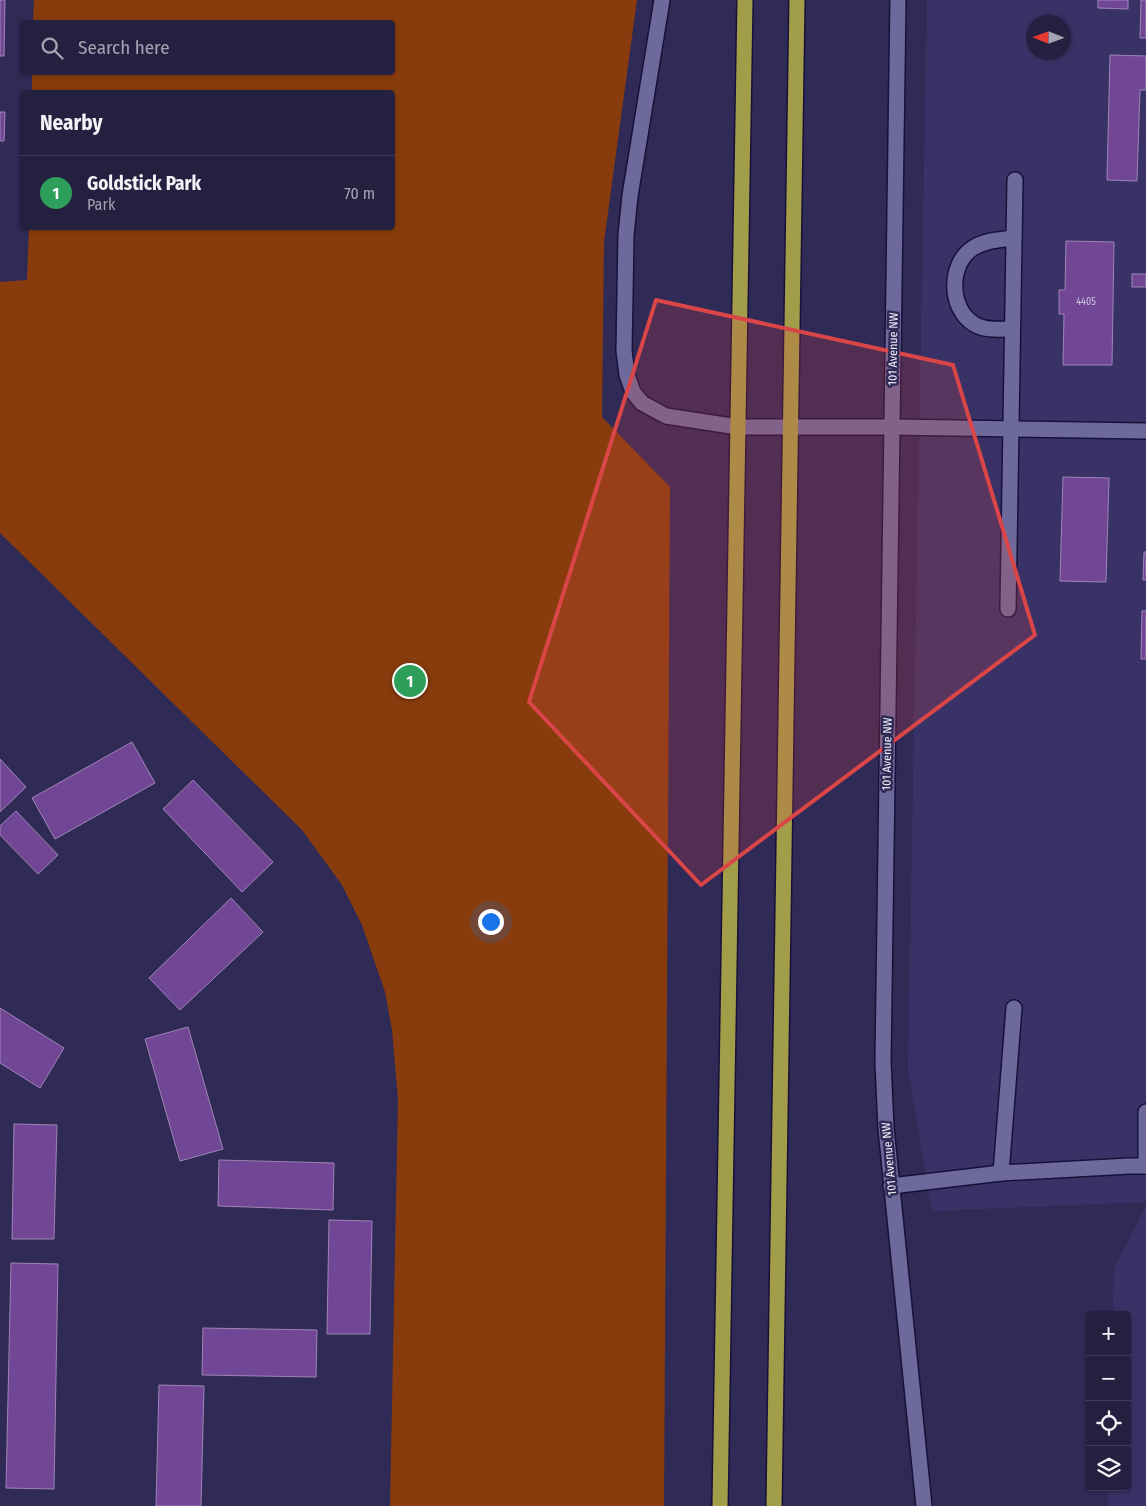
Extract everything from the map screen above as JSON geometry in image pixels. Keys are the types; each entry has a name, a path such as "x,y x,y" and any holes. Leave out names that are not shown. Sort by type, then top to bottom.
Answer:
{"main road":[{"path":"720,1506 744,0"},
{"path":"774,1506 797,0"}],"street":[{"path":"662,0 630,196 626,235 624,351 627,375 632,392 642,404 666,416 738,427 1011,428 1146,431"},
{"name":"101 Avenue NW","path":"898,0 883,1062 891,1186 924,1506"},
{"path":"1008,609 1015,180"},
{"path":"1012,329 988,329 975,325 964,316 956,301 955,290 958,269 963,258 971,249 983,243 1014,238"},
{"path":"1001,1173 1014,1008"},
{"path":"891,1186 1001,1173 1146,1166 1146,1112"}],"highlighted area":[{"path":"656,300 953,365 1035,635 701,885 529,702"}],"shaded area":[{"path":"34,0 637,0 604,242 602,417 670,487 664,1506 390,1506 398,1099 392,1030 385,992 362,925 342,885 302,830 0,533 0,282 27,280 29,230 395,230 395,90 32,90 32,75 395,75 395,20 33,20"},
{"path":"927,0 1146,0 1146,1202 932,1211 908,1068"},
{"path":"1146,1206 1146,1506 1108,1506 1109,1491 1131,1491 1131,1311 1113,1311 1114,1268"}],"building":[{"path":"0,0 5,0 4,56 0,56"},
{"path":"1098,0 1128,0 1128,9 1098,8"},
{"path":"1141,0 1146,0 1146,38 1140,38"},
{"path":"1110,55 1146,56 1146,90 1140,90 1137,181 1107,180"},
{"path":"0,112 5,112 4,141 0,141"},
{"path":"1066,241 1114,242 1112,365 1063,365 1064,314 1059,314 1059,290 1065,290"},
{"path":"1132,274 1146,274 1146,287 1132,287"},
{"path":"1063,477 1109,478 1106,582 1060,581"},
{"path":"1144,552 1146,552 1146,580 1143,580"},
{"path":"1142,611 1146,611 1146,659 1141,659"},
{"path":"132,742 155,783 55,839 32,798"},
{"path":"0,759 26,787 0,812"},
{"path":"193,780 273,862 242,892 163,809"},
{"path":"16,811 58,855 38,874 0,835 0,826"},
{"path":"231,898 263,932 180,1010 149,978"},
{"path":"0,1008 64,1048 40,1088 0,1063"},
{"path":"188,1027 223,1149 180,1161 145,1039"},
{"path":"14,1124 57,1125 54,1239 12,1239"},
{"path":"219,1160 334,1163 333,1210 218,1206"},
{"path":"329,1220 372,1221 370,1334 327,1334"},
{"path":"11,1263 58,1264 54,1489 6,1488"},
{"path":"203,1328 317,1330 316,1377 202,1375"},
{"path":"159,1385 204,1386 201,1506 156,1506"}],"place":[{"name":"Goldstick Park","path":"410,681"}]}
